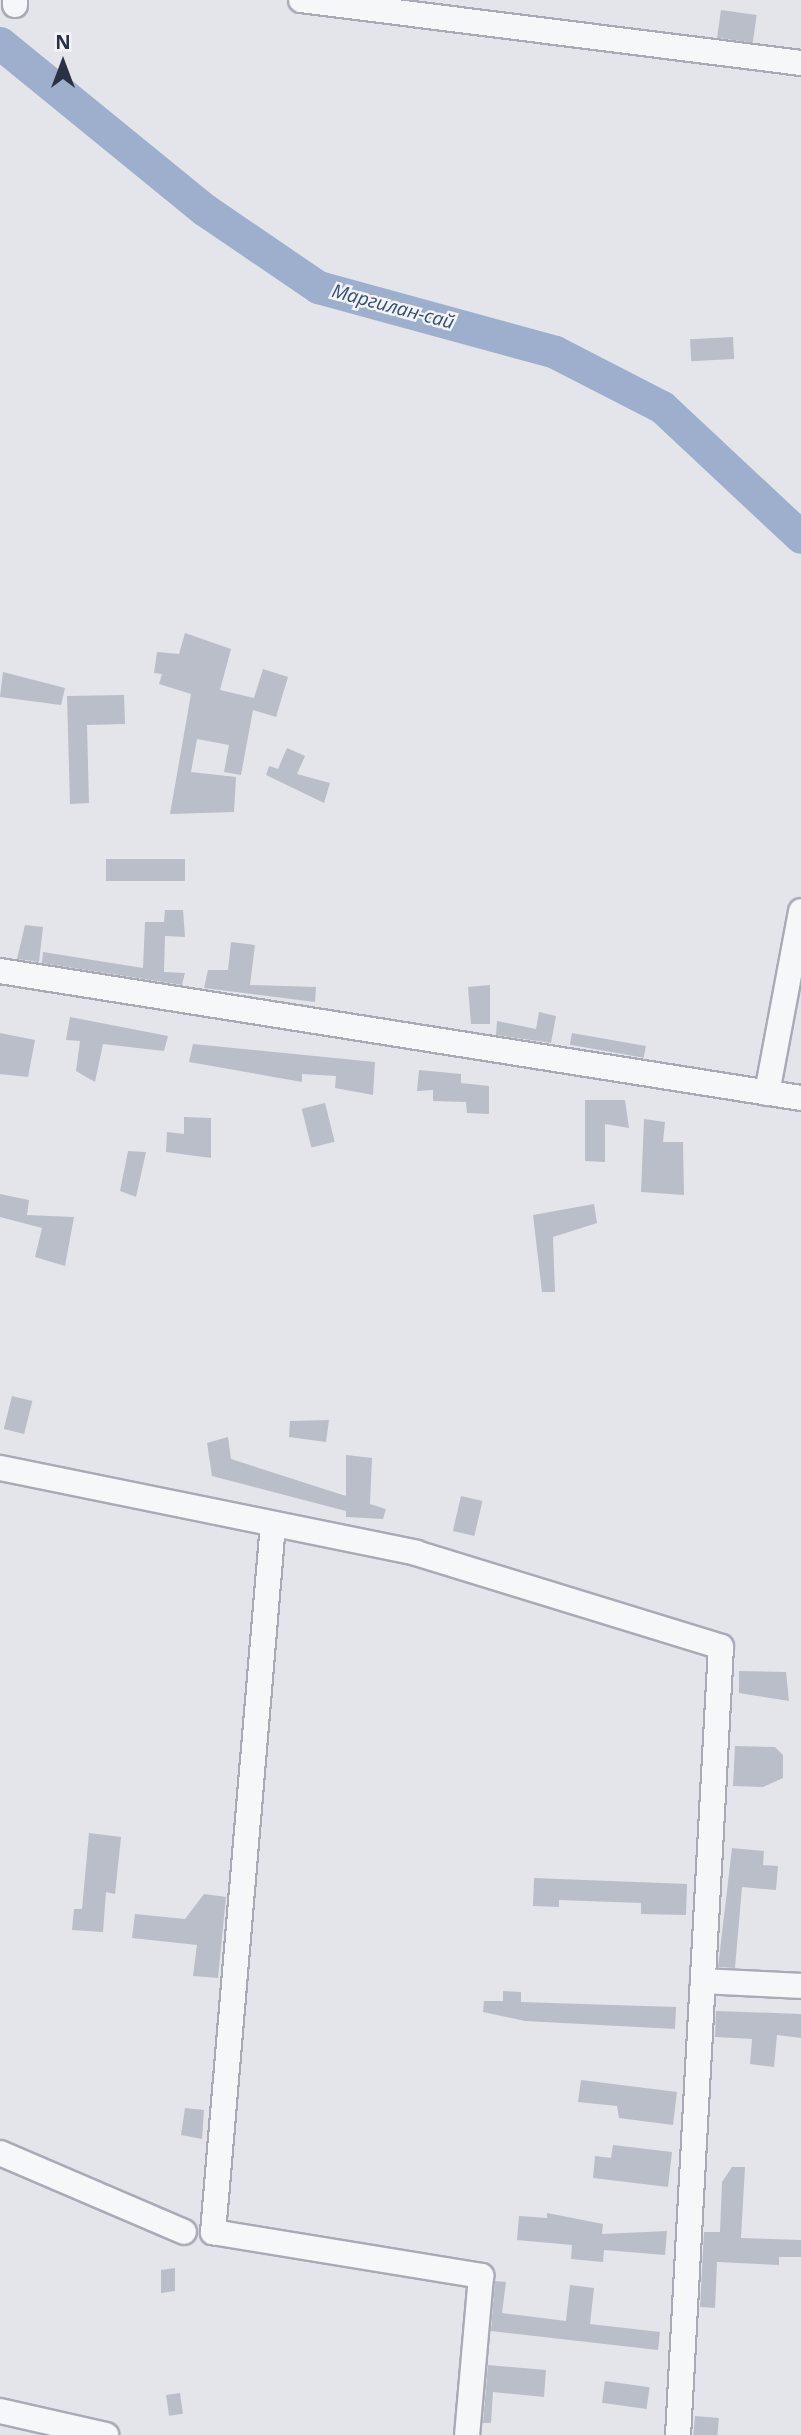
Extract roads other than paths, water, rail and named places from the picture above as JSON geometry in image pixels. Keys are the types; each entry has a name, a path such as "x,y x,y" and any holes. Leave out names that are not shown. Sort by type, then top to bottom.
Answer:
{"street":[{"path":"301,0 801,63"},
{"path":"766,1093 801,911"},
{"path":"0,971 801,1098"},
{"path":"0,1468 416,1553 721,1647 678,2435"},
{"path":"273,1524 213,2232 481,2276 467,2435"},
{"path":"703,1982 801,1986"},
{"path":"0,2153 184,2232"},
{"path":"0,2411 106,2435"}],"waterway":[{"name":"Маргилан-сай","path":"0,43 205,210 318,287 555,352 662,407 801,537"}]}
